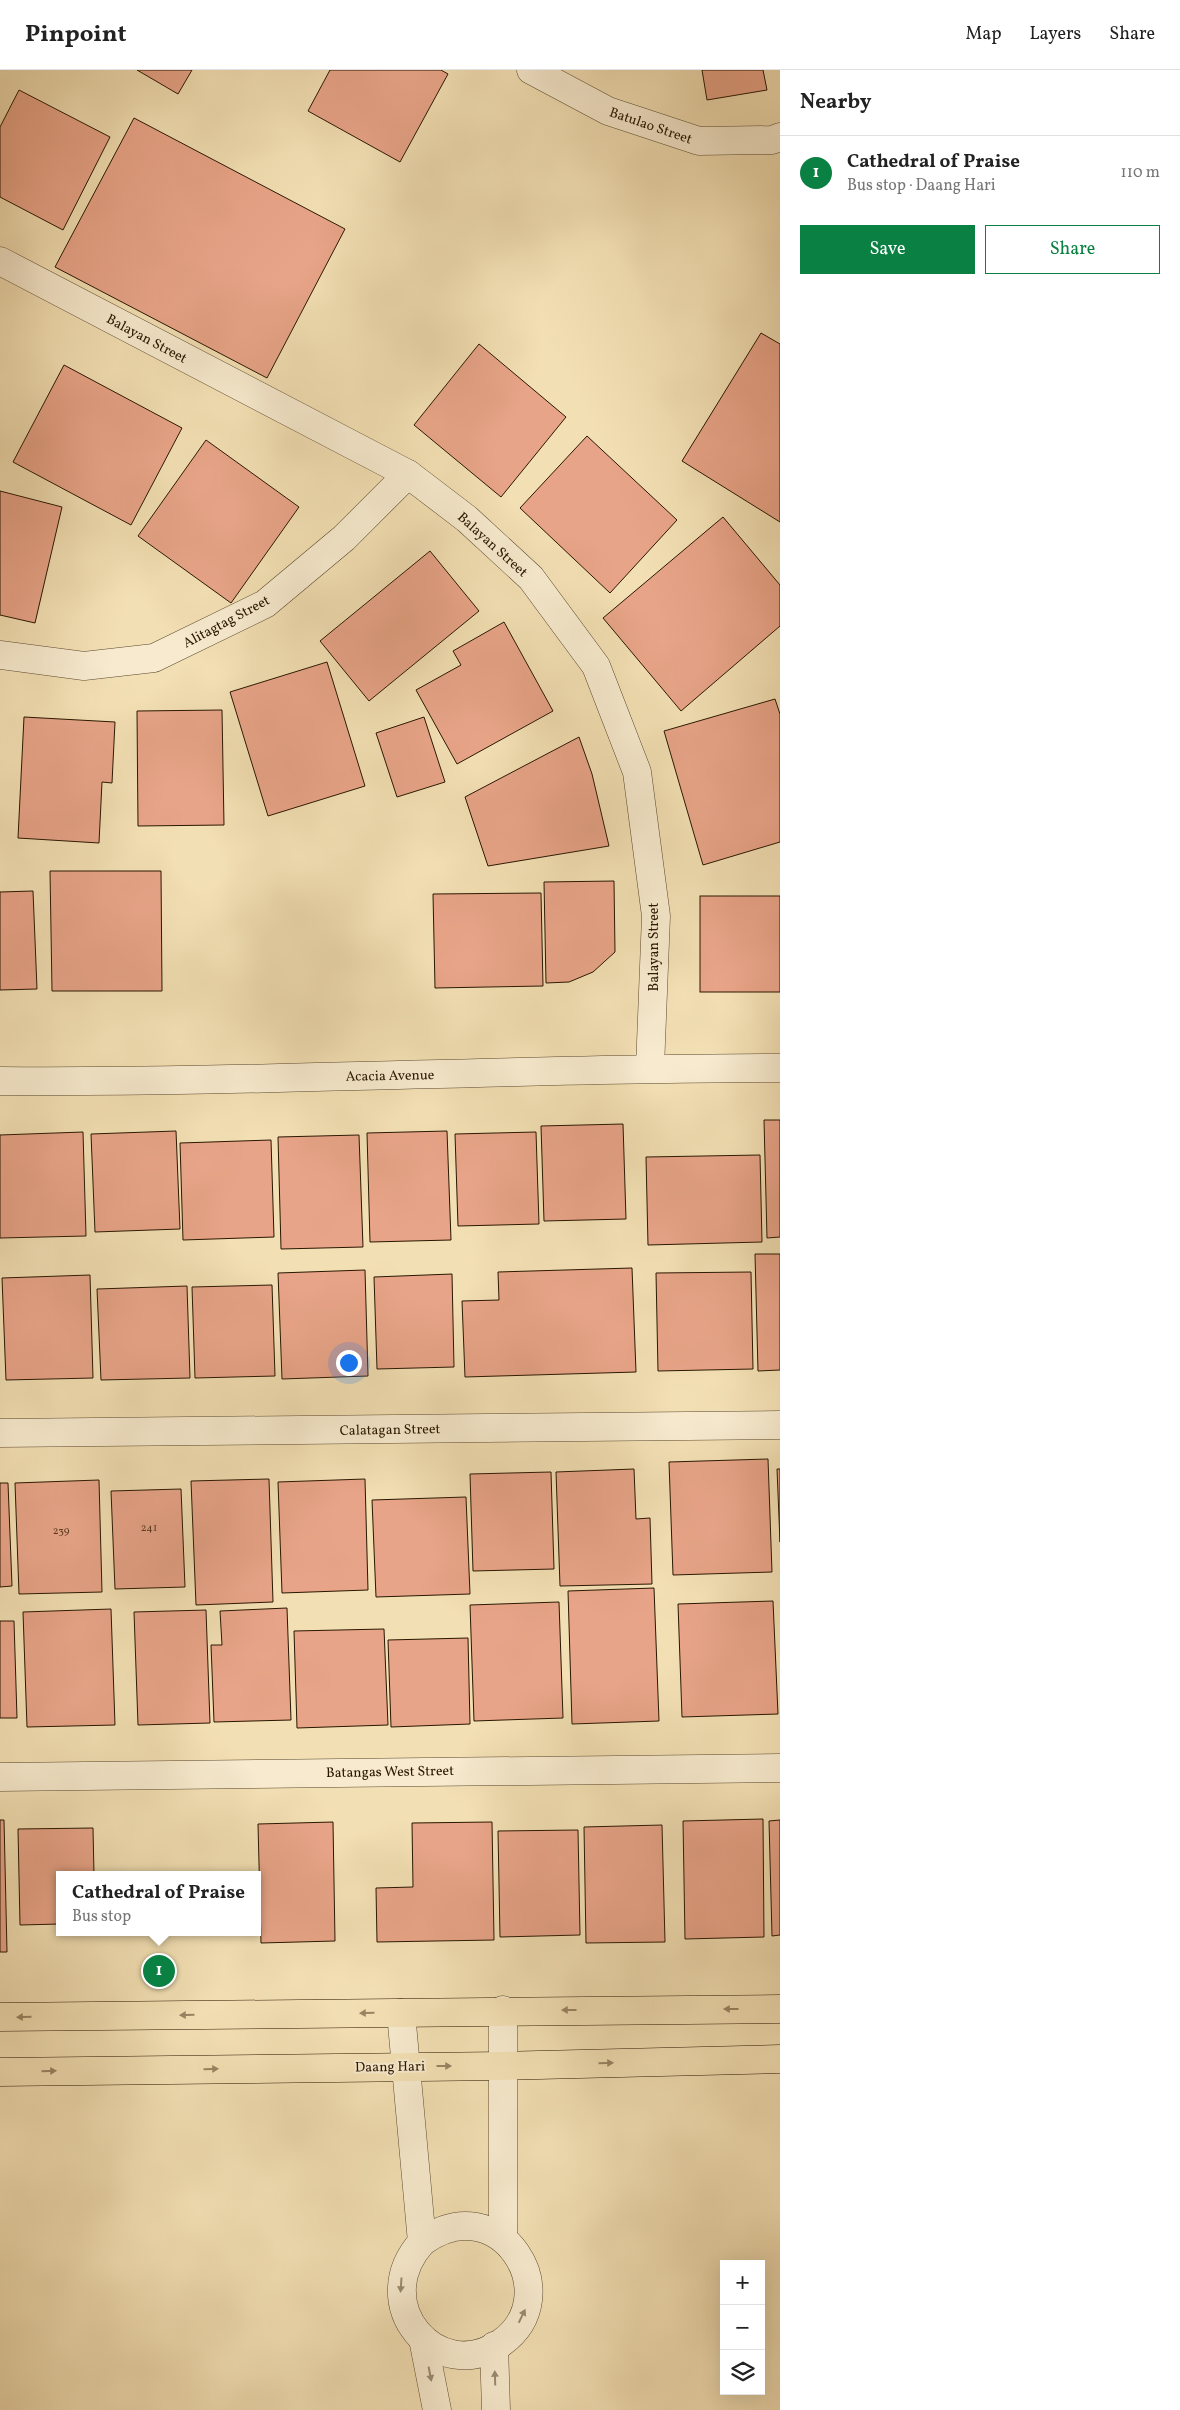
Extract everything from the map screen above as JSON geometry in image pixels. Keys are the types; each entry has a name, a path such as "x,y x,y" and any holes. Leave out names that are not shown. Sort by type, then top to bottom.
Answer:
{"main road":[{"path":"0,2017 780,2008"},
{"name":"Daang Hari","path":"0,2072 502,2066 780,2059"}],"street":[{"name":"Batulao Street","path":"532,70 608,111 699,141 772,140 780,137"},
{"name":"Balayan Street","path":"0,261 408,474 468,519 531,578 596,666 637,772 656,916 650,1068"},
{"name":"Alitagtag Street","path":"0,655 84,666 154,658 265,604 344,538 408,474"},
{"name":"Acacia Avenue","path":"0,1081 106,1082 650,1068 780,1068"},
{"name":"Calatagan Street","path":"0,1433 780,1425"},
{"name":"Batangas West Street","path":"0,1777 780,1768"},
{"path":"503,2010 503,2238"},
{"path":"401,2013 422,2242"},
{"path":"468,2226 486,2229 503,2238 517,2253 526,2271 529,2291 526,2311 516,2328 502,2343 484,2352 468,2354 452,2353 436,2348 423,2339 412,2328 405,2314 401,2299 400,2283 411,2254 434,2233 450,2227 468,2226"},
{"path":"423,2339 437,2410"},
{"path":"494,2346 496,2410"}],"building":[{"path":"137,70 192,70 178,94"},
{"path":"330,70 441,70 448,74 400,162 308,111"},
{"path":"702,70 763,70 767,90 707,100"},
{"path":"19,90 110,137 63,230 0,197 0,127"},
{"path":"134,118 345,229 267,378 55,267"},
{"path":"761,333 780,344 780,522 682,461"},
{"path":"479,344 566,417 501,497 414,425"},
{"path":"64,365 182,428 131,525 13,462"},
{"path":"587,436 677,520 610,593 520,508"},
{"path":"206,440 299,507 231,603 138,536"},
{"path":"0,491 62,507 35,623 0,615"},
{"path":"723,517 780,585 780,626 681,711 603,618"},
{"path":"430,551 479,611 369,701 320,641"},
{"path":"504,622 553,711 457,764 416,690 461,665 453,651"},
{"path":"327,662 365,786 268,816 230,692"},
{"path":"775,699 780,714 780,842 703,865 664,731"},
{"path":"222,710 224,825 138,826 137,711"},
{"path":"24,717 115,722 112,783 102,782 99,843 18,838"},
{"path":"424,717 445,782 397,797 376,733"},
{"path":"579,737 592,774 609,846 488,866 465,797"},
{"path":"50,871 161,871 162,991 52,991"},
{"path":"614,881 615,952 593,972 569,982 546,983 544,882"},
{"path":"33,891 37,989 0,990 0,892"},
{"path":"541,893 543,986 435,988 433,894"},
{"path":"700,896 780,896 780,992 700,992"},
{"path":"764,1120 780,1120 780,1237 767,1238"},
{"path":"623,1124 626,1219 544,1221 541,1126"},
{"path":"176,1131 180,1229 95,1232 91,1134"},
{"path":"447,1131 451,1240 370,1242 367,1133"},
{"path":"83,1132 86,1236 0,1238 0,1135"},
{"path":"536,1132 539,1224 458,1226 455,1134"},
{"path":"359,1135 363,1247 281,1249 278,1137"},
{"path":"271,1140 274,1237 183,1240 180,1143"},
{"path":"760,1155 762,1242 648,1245 646,1157"},
{"path":"755,1254 780,1254 780,1370 758,1371"},
{"path":"632,1268 636,1372 465,1377 462,1301 499,1300 498,1272"},
{"path":"365,1270 368,1376 282,1379 278,1273"},
{"path":"751,1272 753,1369 658,1371 656,1273"},
{"path":"452,1274 454,1367 377,1369 374,1277"},
{"path":"90,1275 93,1378 6,1380 2,1278"},
{"path":"272,1285 275,1376 195,1378 192,1287"},
{"path":"187,1286 190,1378 101,1380 97,1289"},
{"path":"768,1459 772,1572 673,1575 669,1462"},
{"path":"634,1469 636,1519 650,1518 652,1584 560,1586 556,1472"},
{"path":"777,1469 780,1469 780,1542"},
{"path":"551,1472 554,1569 473,1571 470,1474"},
{"path":"269,1479 273,1602 196,1605 191,1481"},
{"path":"365,1479 368,1590 282,1593 278,1482"},
{"path":"99,1480 102,1592 19,1594 15,1483"},
{"path":"0,1483 8,1483 12,1586 0,1587"},
{"path":"181,1489 185,1587 115,1589 111,1491"},
{"path":"466,1497 470,1594 376,1597 372,1500"},
{"path":"654,1588 659,1721 572,1724 568,1591"},
{"path":"773,1601 778,1714 682,1717 678,1604"},
{"path":"559,1602 563,1718 474,1721 470,1605"},
{"path":"287,1608 291,1720 214,1722 211,1645 222,1645 220,1611"},
{"path":"111,1609 115,1725 27,1727 23,1612"},
{"path":"206,1610 210,1723 138,1725 134,1612"},
{"path":"0,1621 14,1621 17,1718 0,1718"},
{"path":"384,1629 388,1725 297,1728 294,1631"},
{"path":"468,1638 470,1724 391,1727 388,1640"},
{"path":"763,1819 764,1937 685,1939 683,1821"},
{"path":"0,1820 4,1820 7,1952 0,1952"},
{"path":"780,1820 780,1935 772,1936 769,1821"},
{"path":"333,1822 335,1941 261,1943 261,1871 259,1871 258,1824"},
{"path":"492,1822 494,1940 377,1942 376,1888 413,1887 412,1823"},
{"path":"662,1825 665,1942 586,1943 584,1827"},
{"path":"93,1828 94,1871 56,1871 56,1924 20,1925 18,1829"},
{"path":"578,1830 580,1935 500,1937 498,1831"}],"place":[{"name":"Cathedral of Praise","path":"159,1971"}]}
